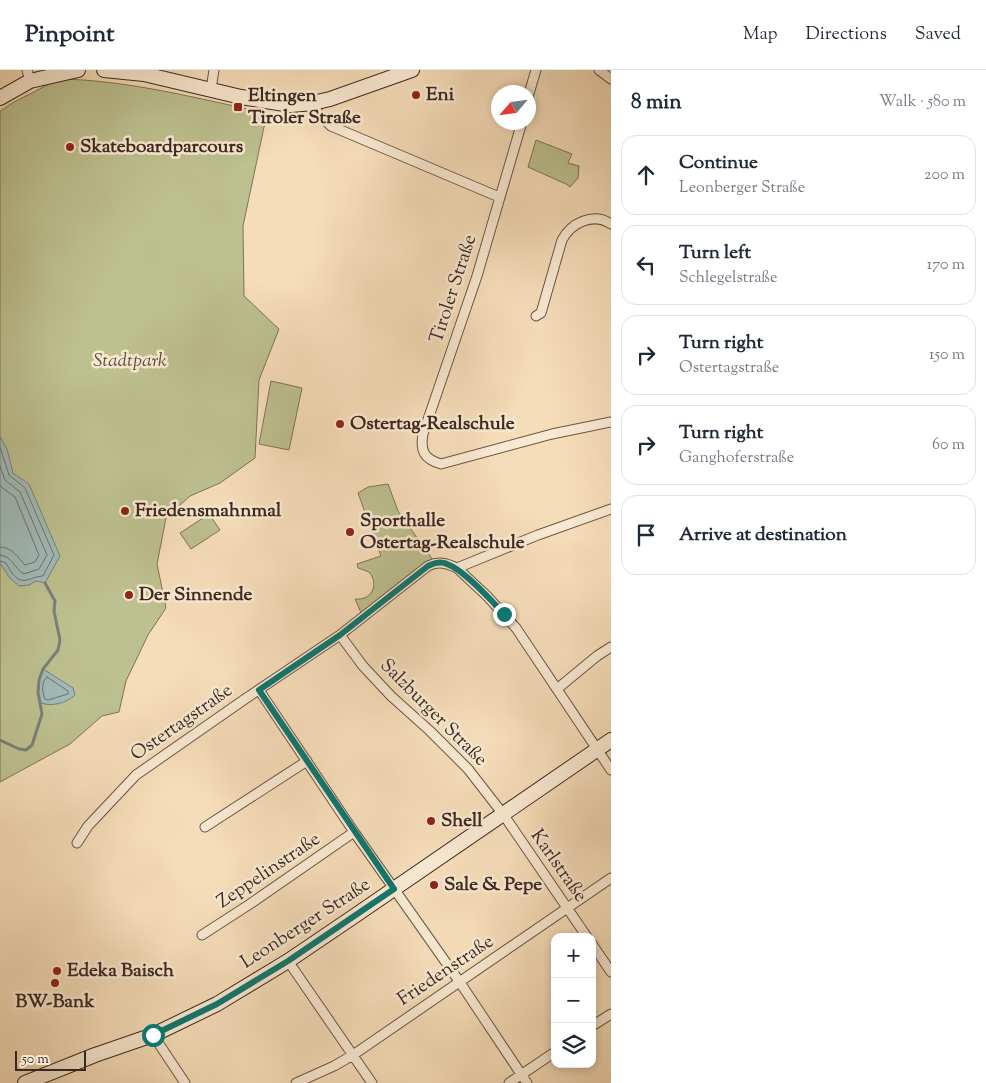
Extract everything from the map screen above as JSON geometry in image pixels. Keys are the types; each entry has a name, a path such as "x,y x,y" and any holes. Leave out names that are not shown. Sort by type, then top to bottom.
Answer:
{"street":[{"path":"0,98 17,87 29,75 78,70"},
{"path":"104,70 144,72 264,102 291,105 313,103 412,70"},
{"path":"211,89 214,70"},
{"path":"532,85 536,70"},
{"path":"598,70 611,79"},
{"path":"313,103 318,114 331,126 499,197"},
{"name":"Tiroler Straße","path":"520,130 477,276 423,434 422,446 424,454 432,462 441,464 552,434 611,422"},
{"path":"536,316 541,313 562,240 567,232 584,220 598,219 611,224"},
{"path":"611,509 538,535 457,568 487,596 516,628 611,770"},
{"name":"Ostertagstraße","path":"77,843 88,826 136,775 340,635 428,566 435,563 446,563 457,568"},
{"name":"Salzburger Straße","path":"340,635 391,696 468,769 503,814"},
{"path":"557,690 596,656 611,647"},
{"path":"259,690 354,832 459,981 527,1083"},
{"name":"Leonberger Straße","path":"25,1083 95,1055 153,1035 217,1004 288,961 611,740"},
{"path":"204,826 307,761"},
{"name":"Karlstraße","path":"503,814 584,933"},
{"name":"Zeppelinstraße","path":"202,935 354,832"},
{"name":"Friedenstraße","path":"296,1083 353,1055 611,878"},
{"path":"596,950 611,972"},
{"path":"288,961 372,1083"},
{"path":"596,1023 611,1014"},
{"path":"153,1035 184,1083"},
{"path":"510,1083 551,1055"}],"green space":[{"name":"Stadtpark","path":"59,79 85,80 138,87 267,113 243,226 244,296 279,329 259,380 255,458 220,483 190,496 166,518 157,564 166,608 148,635 126,681 119,712 102,716 70,744 0,782 0,111"},
{"path":"536,140 572,154 568,163 579,166 578,178 570,187 528,167"},
{"path":"271,381 302,388 289,450 259,444"},
{"path":"388,484 398,511 435,563 363,617 355,599 361,599 369,595 374,587 374,582 369,572 358,568 357,564 381,556 358,493 368,487"},
{"path":"209,514 220,530 191,549 180,533"}],"water":[{"path":"0,437 7,449 13,473 29,484 60,556 45,583 36,581 29,585 19,586 9,577 0,563"},
{"path":"43,669 73,688 75,695 59,704 49,705 41,703 39,686"}],"waterway":[{"path":"0,740 19,749 26,750 32,745 42,714 38,693 39,680 43,669 58,650 60,640 54,611 55,601 45,583"}],"place":[{"name":"Eni","path":"416,95"},
{"name":"Eltingen Tiroler Straße","path":"238,107"},
{"name":"Skateboardparcours","path":"70,147"},
{"name":"Ostertag-Realschule","path":"340,424"},
{"name":"Friedensmahnmal","path":"125,511"},
{"name":"Sporthalle Ostertag-Realschule","path":"350,532"},
{"name":"Der Sinnende","path":"129,595"},
{"name":"Shell","path":"431,821"},
{"name":"Sale & Pepe","path":"434,885"},
{"name":"Edeka Baisch","path":"57,971"},
{"name":"BW-Bank","path":"55,983"}],"route":[{"path":"153,1035 217,1004 288,961 394,889 259,690 340,635 428,566 435,563 446,563 457,568 504,614"}]}
